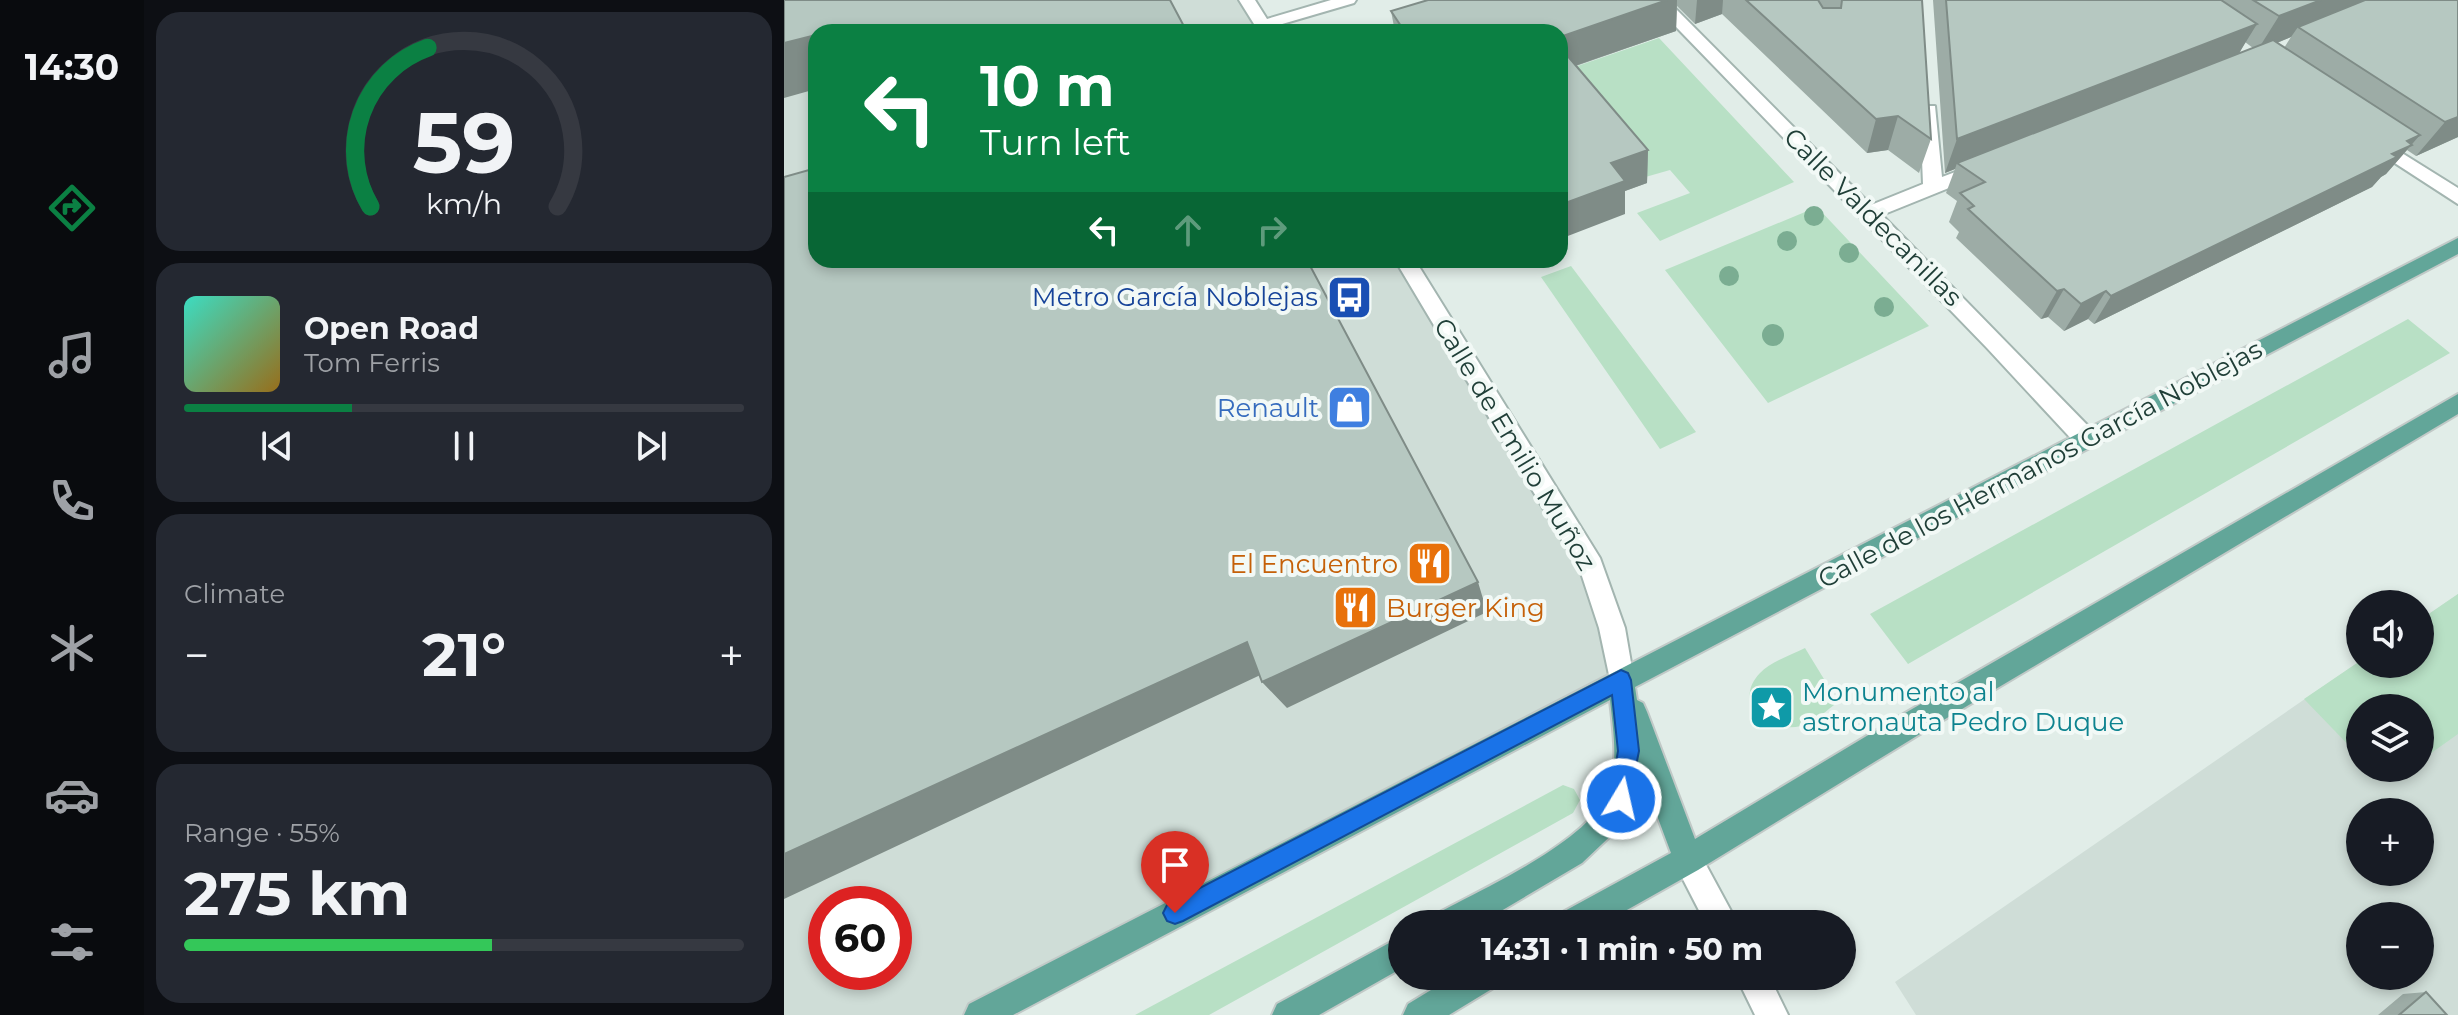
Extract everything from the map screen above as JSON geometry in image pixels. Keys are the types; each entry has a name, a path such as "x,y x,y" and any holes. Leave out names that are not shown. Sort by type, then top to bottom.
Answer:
{"main road":[{"name":"Calle de los Hermanos García Noblejas","path":"980,1015 2458,245"},
{"path":"1597,910 1688,860 1910,725 2458,403"},
{"path":"1621,680 1688,860"},
{"path":"1473,910 1580,848 1605,823 1621,799 1628,751 1621,680"},
{"path":"1288,1015 1388,959"},
{"path":"1419,1015 1461,990"}],"street":[{"path":"1247,0 1262,24"},
{"path":"1277,24 1348,0"},
{"name":"Calle Valdecanillas","path":"1658,0 2085,438"},
{"path":"1928,94 1933,187"},
{"path":"2355,129 2458,197"},
{"path":"1869,213 1992,164"},
{"name":"Calle de Emilio Muñoz","path":"1410,268 1591,566 1612,628 1621,680"},
{"path":"1688,860 1715,910"},
{"path":"1759,990 1772,1015"}],"shaded area":[{"path":"784,0 1247,0 1262,24 808,24 808,268 1410,268 1591,566 1621,680 980,1015 784,1015"},
{"path":"2458,594 2458,1015 1916,1015 1895,982 2346,671 2346,678 2434,678 2434,610"}],"green space":[{"path":"1659,38 1794,182 1660,241 1637,213 1690,193 1670,170 1642,178 1568,82 1568,69"},
{"path":"1817,207 1929,326 1768,403 1665,270"},
{"path":"1571,266 1696,432 1660,449 1541,277"},
{"path":"2408,319 2450,353 1908,664 1870,614"},
{"path":"2458,594 2458,734 2434,751 2434,694 2346,694 2346,742 2304,699 2346,670 2346,678 2434,678 2434,610"},
{"path":"1805,648 1838,702 1801,726 1789,727 1766,721 1752,705 1752,684 1769,665"},
{"path":"1563,785 1574,789 1580,800 1573,813 1398,910 1388,910 1388,916 1209,1015 1135,1015"}],"building":[{"path":"784,0 1170,0 1183,24 808,24 808,37 784,43"},
{"path":"1428,0 1667,0 1568,34 1568,24 1400,24 1391,11"},
{"path":"1746,0 1818,0 1823,8 1841,8 1842,0 1922,0 1931,139 1898,116 1876,119"},
{"path":"1946,0 2221,0 2257,24 1957,139"},
{"path":"2253,0 2321,0 2279,16"},
{"path":"2365,0 2458,0 2458,117 2445,122 2298,27"},
{"path":"2273,40 2420,135 2407,141 2412,145 2392,154 2397,157 2111,296 2106,291 2081,304 2064,289 2057,291 1968,209 1974,206 1960,193 1985,182 1957,163"},
{"path":"1568,56 1648,150 1611,163 1625,181 1568,202"},
{"path":"808,170 808,268 1311,268 1478,582 1262,682 1247,642 784,854 784,177"},
{"path":"2426,992 2447,1015 2399,1015"}],"place":[{"name":"Metro García Noblejas","path":"1349,297"},
{"name":"Renault","path":"1350,408"},
{"name":"El Encuentro","path":"1429,564"},
{"name":"Burger King","path":"1355,608"},
{"name":"Monumento al astronauta Pedro Duque","path":"1771,707"}],"route":[{"path":"1175,913 1621,680 1628,751 1621,799"}]}
